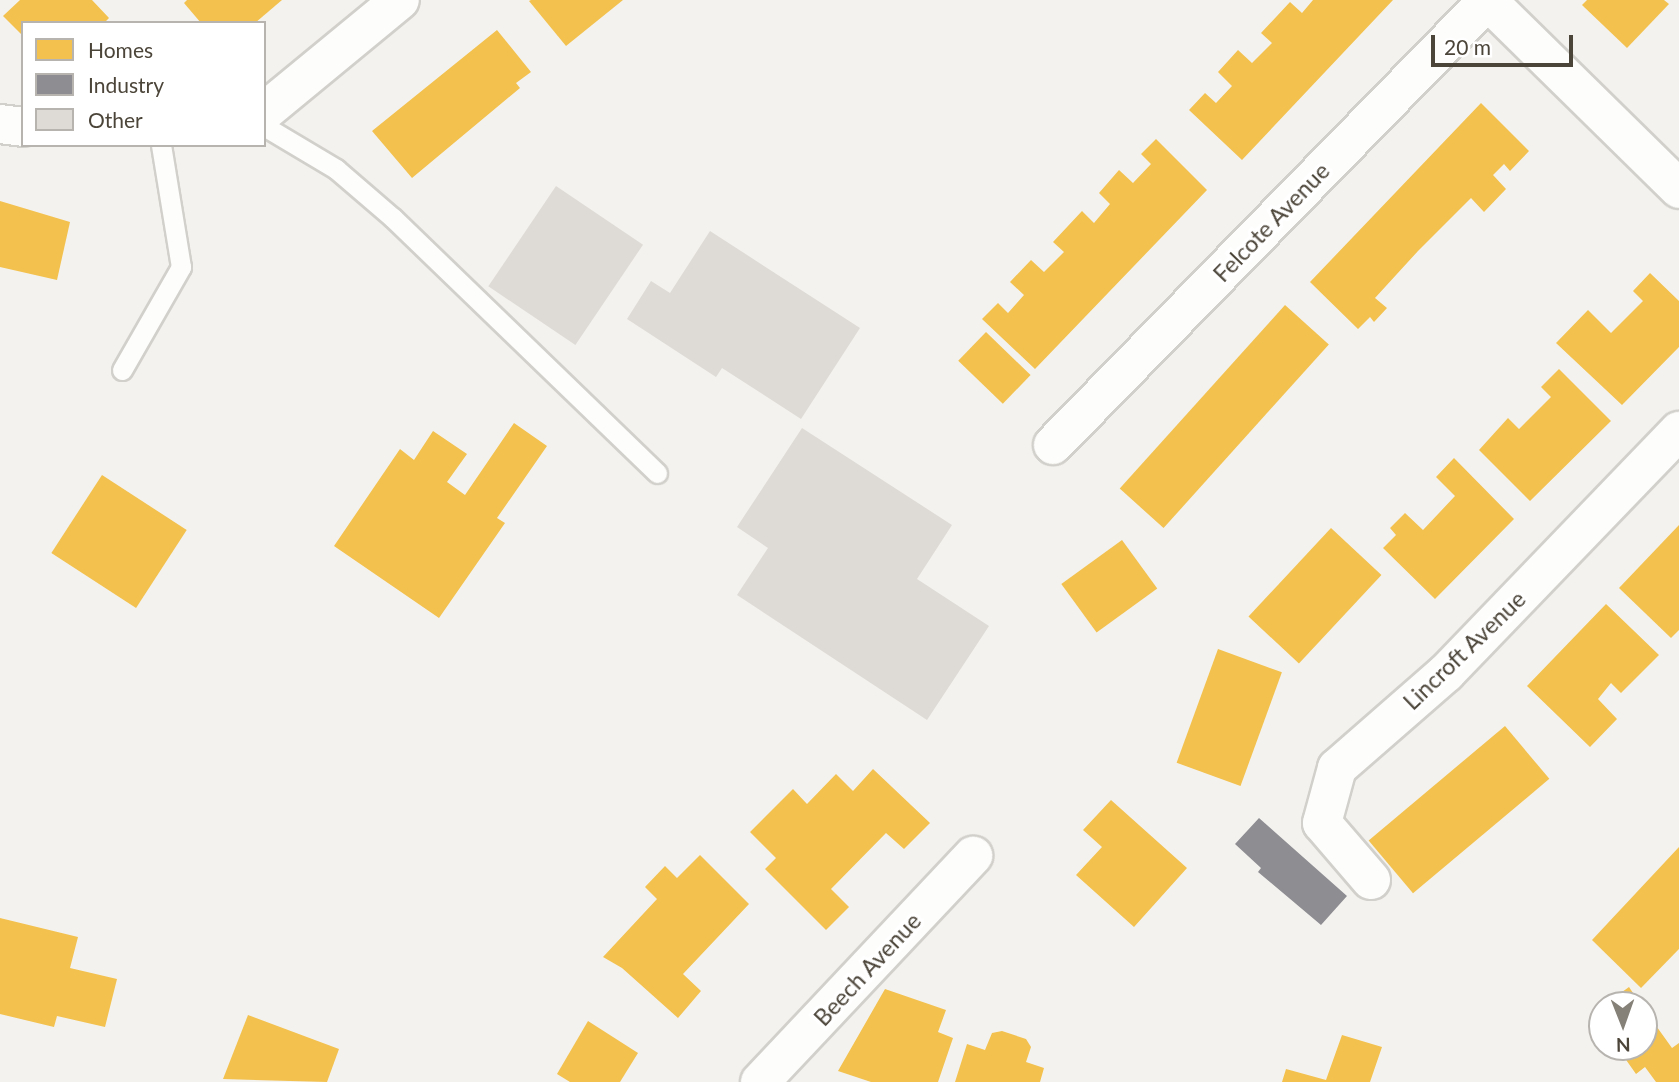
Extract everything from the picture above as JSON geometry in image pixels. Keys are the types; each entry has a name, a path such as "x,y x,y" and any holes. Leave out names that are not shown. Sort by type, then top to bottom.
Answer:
{"street":[{"path":"266,110 400,0"},
{"path":"1488,0 1679,189"},
{"name":"Felcote Avenue","path":"1053,444 1488,0"},
{"path":"0,124 21,127"},
{"name":"Lincroft Avenue","path":"1371,880 1322,823 1337,768 1446,673 1679,431"},
{"name":"Beech Avenue","path":"760,1082 973,856"}],"lane":[{"path":"266,127 336,169 393,218 657,473"},
{"path":"121,370 181,267 160,147"}],"building: Homes":[{"path":"20,0 92,0 109,18 106,21 21,21 21,34 3,16"},
{"path":"187,0 282,0 257,21 199,21 184,3"},
{"path":"531,0 623,0 566,46 529,1"},
{"path":"1313,0 1393,0 1242,160 1189,110 1205,93 1216,103 1232,86 1218,72 1238,50 1252,63 1272,43 1261,33 1290,2 1302,13"},
{"path":"1587,0 1664,0 1669,4 1627,48 1582,5"},
{"path":"497,30 531,72 516,83 520,88 412,178 372,131"},
{"path":"1481,103 1529,151 1510,171 1504,164 1493,175 1506,189 1484,212 1471,198 1418,251 1375,298 1387,308 1374,322 1370,317 1358,329 1310,282"},
{"path":"1156,139 1207,190 1035,369 982,319 998,303 1008,313 1024,295 1010,282 1031,260 1044,272 1064,252 1053,242 1082,211 1094,223 1110,204 1099,193 1119,170 1133,183 1151,164 1141,154"},
{"path":"0,201 70,222 57,280 0,267"},
{"path":"1650,273 1679,301 1679,347 1622,405 1556,343 1588,310 1611,333 1643,301 1633,291"},
{"path":"1285,305 1329,344 1164,528 1120,489"},
{"path":"986,332 1031,375 1003,404 958,361"},
{"path":"1559,369 1611,421 1530,501 1479,450 1508,418 1519,429 1551,397 1541,387"},
{"path":"514,423 547,446 497,518 505,523 439,618 334,546 400,449 414,460 433,431 467,454 447,482 465,495"},
{"path":"1454,458 1514,519 1435,599 1383,548 1396,535 1390,528 1405,513 1423,530 1455,496 1436,477"},
{"path":"102,475 187,530 136,608 51,553"},
{"path":"1679,525 1679,630 1671,638 1619,588"},
{"path":"1331,528 1381,575 1299,664 1248,616"},
{"path":"1122,540 1157,589 1097,633 1061,584"},
{"path":"1606,604 1659,655 1621,693 1611,683 1598,699 1617,719 1590,747 1527,686"},
{"path":"1218,649 1282,672 1241,786 1177,763"},
{"path":"1505,726 1549,779 1413,893 1369,840"},
{"path":"873,769 930,823 904,849 886,833 831,889 849,907 826,930 765,869 776,858 750,832 793,789 807,804 836,774 853,791"},
{"path":"1111,800 1187,868 1134,927 1076,875 1102,847 1083,830"},
{"path":"1679,847 1679,949 1641,988 1592,940"},
{"path":"700,855 749,904 683,974 701,991 678,1018 622,968 603,957 657,899 645,887 665,866 677,878"},
{"path":"0,918 78,937 70,968 117,979 105,1027 57,1016 54,1027 0,1014"},
{"path":"885,989 946,1010 938,1032 953,1038 938,1082 871,1082 838,1071"},
{"path":"248,1015 339,1049 327,1082 223,1079"},
{"path":"588,1021 638,1053 620,1082 570,1082 557,1074"},
{"path":"1658,1028 1672,1048 1679,1043 1679,1082 1656,1082 1645,1067 1636,1074 1627,1061 1658,1061"},
{"path":"1002,1031 1026,1039 1031,1047 1026,1062 1044,1068 1040,1082 955,1082 967,1044 985,1050 992,1033"},
{"path":"1342,1035 1382,1047 1370,1082 1282,1082 1286,1069 1326,1080"}],"building: Industry":[{"path":"1259,818 1347,896 1321,925 1258,872 1261,868 1235,844"}],"building: Other":[{"path":"556,186 643,245 575,345 488,286"},
{"path":"710,231 860,328 801,419 722,368 716,377 627,319 651,281 670,293"},
{"path":"802,428 952,525 917,579 989,626 927,720 737,595 768,548 737,527"}]}
